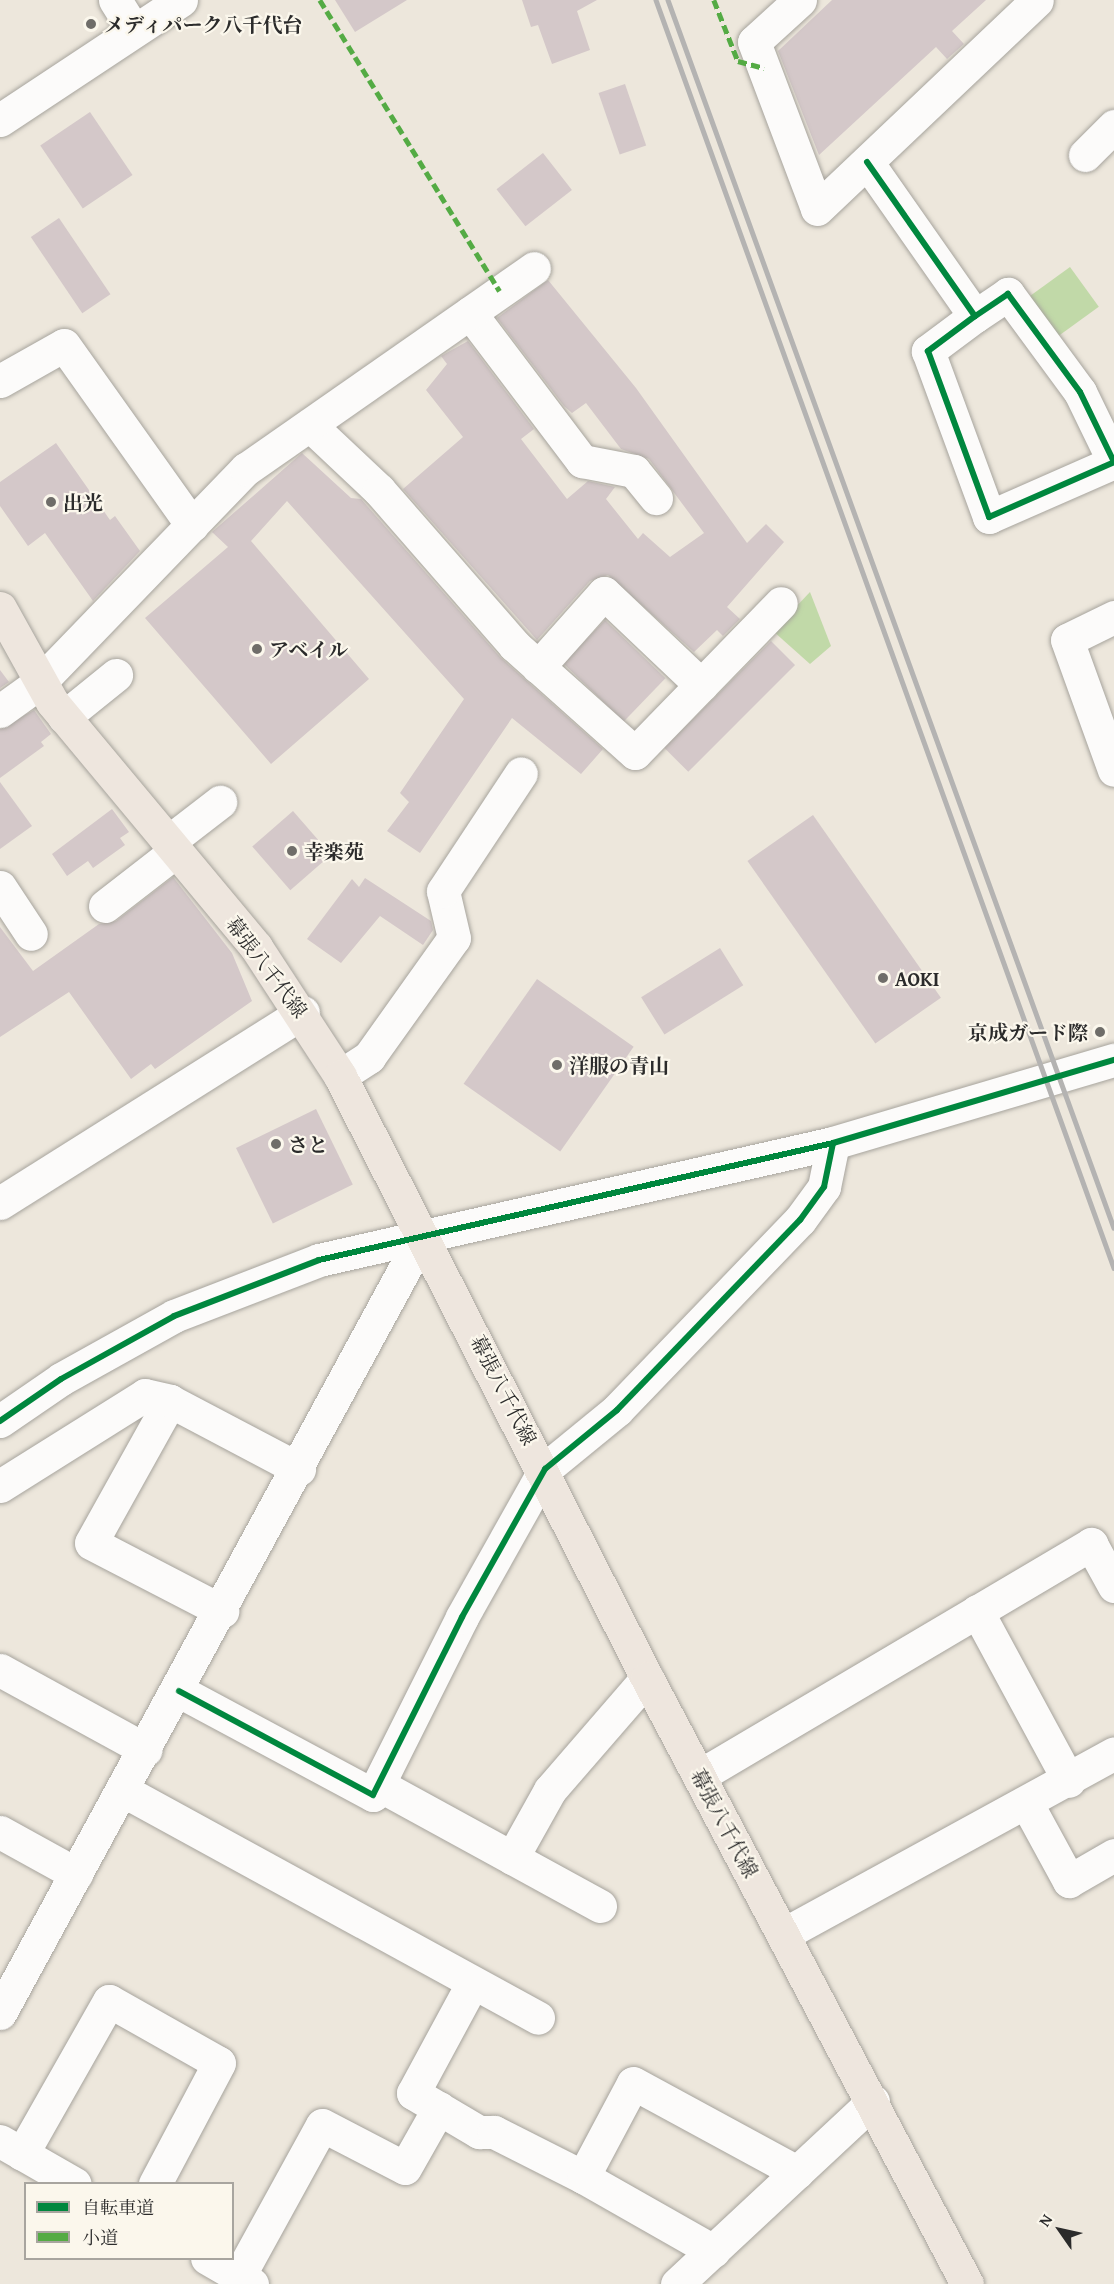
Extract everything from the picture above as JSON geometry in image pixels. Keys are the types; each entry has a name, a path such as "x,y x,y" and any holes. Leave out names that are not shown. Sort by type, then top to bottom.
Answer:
{"main road":[{"name":"幕張八千代線","path":"0,608 39,683 303,1012 340,1076 545,1469 647,1678 873,2101 967,2284"}],"street":[{"path":"115,0 134,30"},
{"path":"0,120 182,0"},
{"path":"800,0 754,42 817,209 1037,0"},
{"path":"1084,155 1114,126"},
{"path":"867,162 975,316"},
{"path":"0,711 39,683 246,469 534,268"},
{"path":"1008,294 1080,392 1114,462 989,517 928,351 975,316 1008,294"},
{"path":"470,313 582,461 634,471 656,498"},
{"path":"0,381 64,345 192,525"},
{"path":"310,425 379,490 538,667 635,753 781,603"},
{"path":"538,667 604,593 701,685"},
{"path":"1114,616 1067,640 1114,770"},
{"path":"64,717 116,675"},
{"path":"340,1076 369,1057 454,938 443,891 520,773"},
{"path":"105,906 220,802"},
{"path":"0,887 31,934"},
{"path":"4,1193 303,1012"},
{"path":"0,1421 61,1379 174,1316 319,1260 833,1143 1114,1060"},
{"path":"179,1691 373,1796 462,1617 545,1469 617,1410 800,1220 824,1187 833,1143"},
{"path":"3,1999 124,1791 179,1691 423,1235"},
{"path":"0,1486 145,1395 170,1401 299,1468"},
{"path":"170,1401 91,1543 222,1611"},
{"path":"699,1776 1091,1544 1114,1586"},
{"path":"977,1611 1070,1781"},
{"path":"0,1670 146,1750"},
{"path":"512,1858 550,1790 647,1678"},
{"path":"784,1934 1070,1781 1114,1753"},
{"path":"379,1785 600,1906"},
{"path":"124,1791 472,1984 538,2018"},
{"path":"1027,1804 1069,1881 1114,1855"},
{"path":"0,1832 76,1874"},
{"path":"472,1984 413,2093 479,2132 494,2132 584,2177 713,2251"},
{"path":"71,2182 11,2148 109,2001 219,2063 156,2182"},
{"path":"584,2177 633,2083 797,2172"},
{"path":"677,2284 873,2101"},
{"path":"209,2260 245,2280 322,2125 405,2168 439,2108"}],"green space":[{"path":"1070,267 1099,307 1057,337 1028,298"},
{"path":"810,592 831,646 810,664 773,631"}],"building":[{"path":"335,0 407,0 355,32"},
{"path":"522,0 597,0 577,11 590,50 552,64 538,25 531,27"},
{"path":"832,0 986,0 952,31 964,44 947,59 936,47 819,155 778,51"},
{"path":"625,84 646,145 620,155 599,93"},
{"path":"90,112 132,175 83,209 40,146"},
{"path":"543,153 572,190 525,226 497,189"},
{"path":"59,218 110,294 82,313 31,237"},
{"path":"548,280 636,388 747,543 766,524 784,542 727,607 740,619 723,636 717,630 694,652 608,575 590,581 537,640 403,489 463,437 426,390 447,364 441,356 468,341 534,429 521,439 567,499 588,481 615,487 606,499 638,539 643,533 670,557 704,533 649,459 621,449 586,403 572,413 564,406 497,318"},
{"path":"56,443 110,520 115,516 140,551 93,601 45,533 28,546 0,506 0,482"},
{"path":"302,453 351,498 361,499 500,657 603,749 581,774 512,718 420,853 387,831 409,802 400,793 464,699 287,501 251,541 369,679 271,764 145,618 228,547 212,532"},
{"path":"605,620 665,678 624,722 563,663"},
{"path":"771,641 795,665 688,772 664,748"},
{"path":"0,670 9,682 0,688"},
{"path":"34,710 51,734 41,742 44,746 0,778 0,729"},
{"path":"0,782 32,826 0,849"},
{"path":"112,809 129,832 120,838 125,845 93,868 88,861 67,876 52,854"},
{"name":"幸楽苑","path":"293,811 331,855 290,890 252,846"},
{"path":"813,815 941,998 875,1044 747,861"},
{"path":"173,877 232,953 252,1001 155,1069 151,1064 131,1079 69,992 0,1037 0,927 33,971 99,924 116,921"},
{"path":"365,878 431,921 433,930 423,945 380,916 341,963 307,939 352,879 359,887"},
{"path":"720,948 743,985 664,1035 641,997"},
{"path":"537,979 634,1047 560,1152 464,1084"},
{"path":"316,1109 353,1184 273,1224 236,1148"}],"railway":[{"path":"656,0 1114,1268"},
{"path":"668,0 1114,1228"}],"marked path":[{"path":"320,0 500,291"},
{"path":"714,0 738,61 764,68"}],"cycle path":[{"path":"867,162 975,316 928,351 989,517 1114,462 1080,392 1008,294 975,316"},
{"path":"0,1421 61,1379 174,1316 319,1260 833,1143 1114,1060"},
{"path":"179,1691 373,1795 462,1617 545,1469 617,1410 800,1220 824,1187 833,1143"}],"place":[{"name":"メディパーク八千代台","path":"91,24"},
{"name":"出光","path":"51,502"},
{"name":"アベイル","path":"257,649"},
{"name":"幸楽苑","path":"292,851"},
{"name":"AOKI","path":"883,978"},
{"name":"京成ガード際","path":"1100,1032"},
{"name":"洋服の青山","path":"557,1065"},
{"name":"さと","path":"276,1144"}]}
